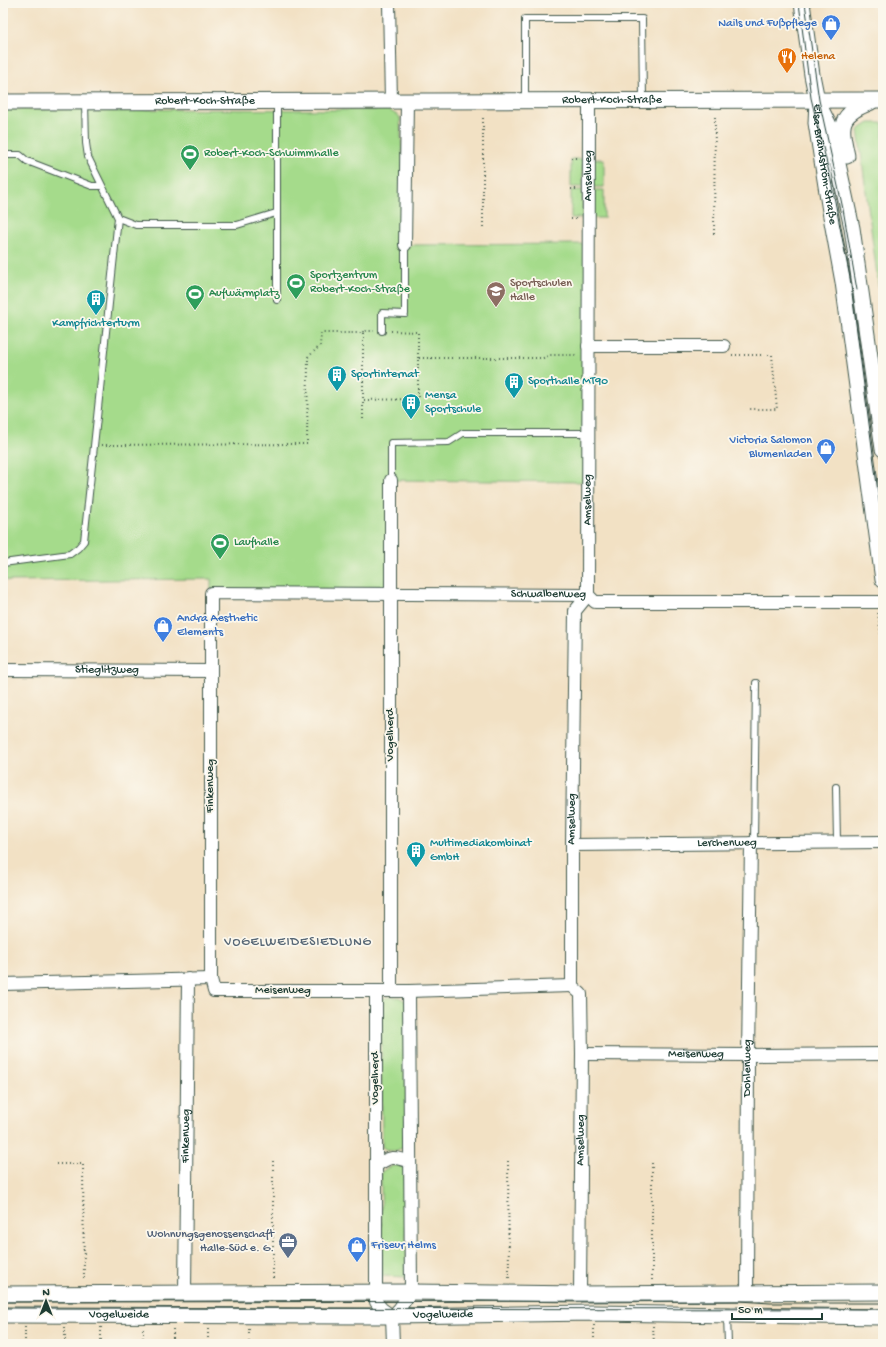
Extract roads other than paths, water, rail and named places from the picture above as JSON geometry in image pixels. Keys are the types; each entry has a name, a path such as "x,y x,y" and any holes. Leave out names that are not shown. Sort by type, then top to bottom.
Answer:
{"street":[{"path":"390,3 390,101"},
{"path":"802,3 817,100"},
{"name":"Elsa-Brändström-Straße","path":"817,100 830,127 851,222 883,449"},
{"name":"Elsa-Brändström-Straße","path":"817,100 816,123 843,282 883,580"},
{"path":"851,222 855,197 843,140 842,128 845,119 857,108 880,100"},
{"name":"Robert-Koch-Straße","path":"3,102 880,100"},
{"path":"405,245 407,101"},
{"name":"Amselweg","path":"580,1294 581,994 572,986 572,845 575,611 588,595 589,101"},
{"path":"588,350 724,346"},
{"name":"Vogelherd","path":"391,480 391,991"},
{"name":"Schwalbenweg","path":"212,593 588,595 595,602 883,602"},
{"name":"Finkenweg","path":"211,979 212,593"},
{"name":"Stieglitzweg","path":"3,670 211,671"},
{"name":"Lerchenweg","path":"572,845 883,842"},
{"name":"Dohlenweg","path":"747,1292 748,1055 753,843"},
{"name":"Finkenweg","path":"185,1293 188,979"},
{"path":"3,984 211,979"},
{"name":"Meisenweg","path":"211,979 214,991 409,991 572,986"},
{"name":"Vogelherd","path":"376,991 376,1302 382,1309 392,1316"},
{"path":"393,1344 392,1316 411,1292 409,991"},
{"name":"Meisenweg","path":"582,1054 883,1054"},
{"path":"376,1166 385,1159 390,1158 403,1159 410,1162"},
{"name":"Vogelweide","path":"3,1294 377,1292 580,1294 883,1292"},
{"name":"Vogelweide","path":"3,1315 392,1316 594,1313 883,1317"}],"lane":[{"path":"525,100 525,19 642,19 643,100"},
{"path":"277,101 277,300"},
{"path":"3,563 70,554 84,541 118,218 88,157 86,143 85,102"},
{"path":"3,155 20,155 27,161 92,186 102,186"},
{"path":"118,218 136,225 237,225 276,213"},
{"path":"382,331 382,313 405,314 405,245"},
{"path":"391,480 391,443 449,442 463,433 588,433"},
{"path":"753,843 756,683"},
{"path":"836,787 837,842"},
{"path":"727,1314 728,1344"}],"tram line":[{"path":"799,3 811,98 830,176 850,278 883,531"},
{"path":"805,3 819,100 843,209 857,290"},
{"path":"3,1302 740,1301 770,1303 883,1303"},
{"path":"3,1308 883,1309"}],"place":[{"name":"Nails und Fußpflege","path":"831,41"},
{"name":"Helena","path":"787,74"},
{"name":"Robert-Koch-Schwimmhalle","path":"190,171"},
{"name":"Sportzentrum Robert-Koch-Straße","path":"296,300"},
{"name":"Sportschulen Halle","path":"496,308"},
{"name":"Aufwärmplatz","path":"195,311"},
{"name":"Kampfrichterturm","path":"96,316"},
{"name":"Sportinternat","path":"337,392"},
{"name":"Sporthalle MT90","path":"514,399"},
{"name":"Mensa Sportschule","path":"411,420"},
{"name":"Victoria Salomon Blumenladen","path":"826,465"},
{"name":"Laufhalle","path":"220,560"},
{"name":"Andra Aesthetic Elements","path":"163,643"},
{"name":"Multimediakombinat GmbH","path":"416,868"},
{"name":"Wohnungsgenossenschaft Halle-Süd e. G.","path":"288,1259"},
{"name":"Friseur Helms","path":"357,1263"}],"district":[{"name":"VOGELWEIDESIEDLUNG","path":"298,942"}]}
